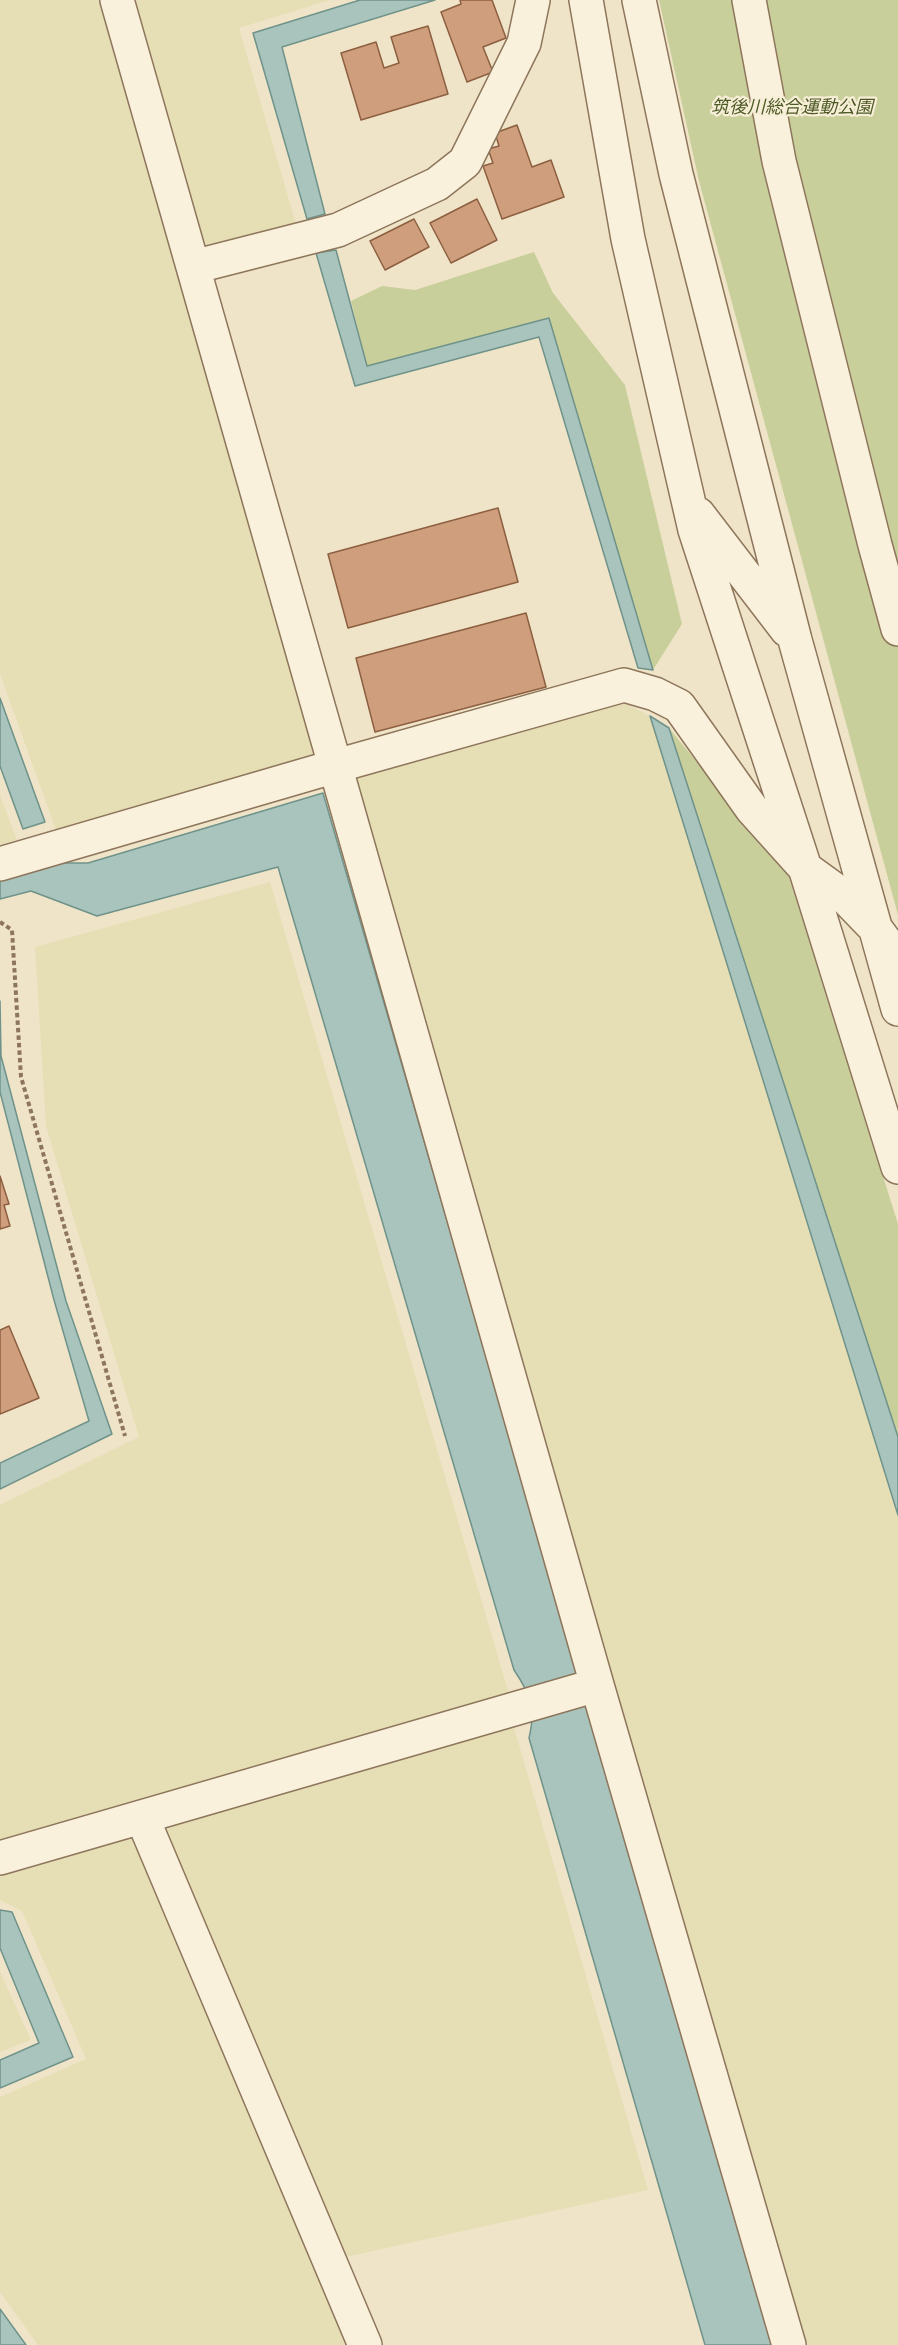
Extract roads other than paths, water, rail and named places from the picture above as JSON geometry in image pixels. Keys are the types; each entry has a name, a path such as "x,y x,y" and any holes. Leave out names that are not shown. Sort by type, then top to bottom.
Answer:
{"street":[{"path":"117,0 597,1684 789,2345"},
{"path":"193,267 338,230 437,184 465,162 524,43 533,0"},
{"path":"586,0 628,239 698,541 805,868 898,1167"},
{"path":"639,0 676,174 795,640 898,1009"},
{"path":"749,0 779,161 898,629"},
{"path":"690,503 795,640"},
{"path":"0,864 624,685 655,694 679,706 752,810 805,868 845,897 876,929 898,959"},
{"path":"0,1858 597,1684"},
{"path":"142,1817 365,2345"}],"water":[{"path":"360,0 435,0 282,47 325,214 307,219 253,33"},
{"path":"336,250 367,366 549,318 653,670 638,668 539,337 355,386 316,253"},
{"path":"0,698 45,822 23,829 0,766"},
{"path":"650,716 669,728 898,1437 898,1515"},
{"path":"323,793 774,2345 705,2345 529,1738 532,1710 528,1695 514,1670 278,867 97,916 31,891 0,899 0,878 47,863 88,863"},
{"path":"0,1001 1,1056 66,1301 112,1434 0,1489 0,1463 89,1421 54,1300 0,1092"},
{"path":"0,1910 12,1912 73,2057 0,2088 0,2060 39,2043 0,1948"},
{"path":"0,2309 26,2345 0,2345"}],"park label":[{"name":"筑後川総合運動公園","path":"792,108"}]}
